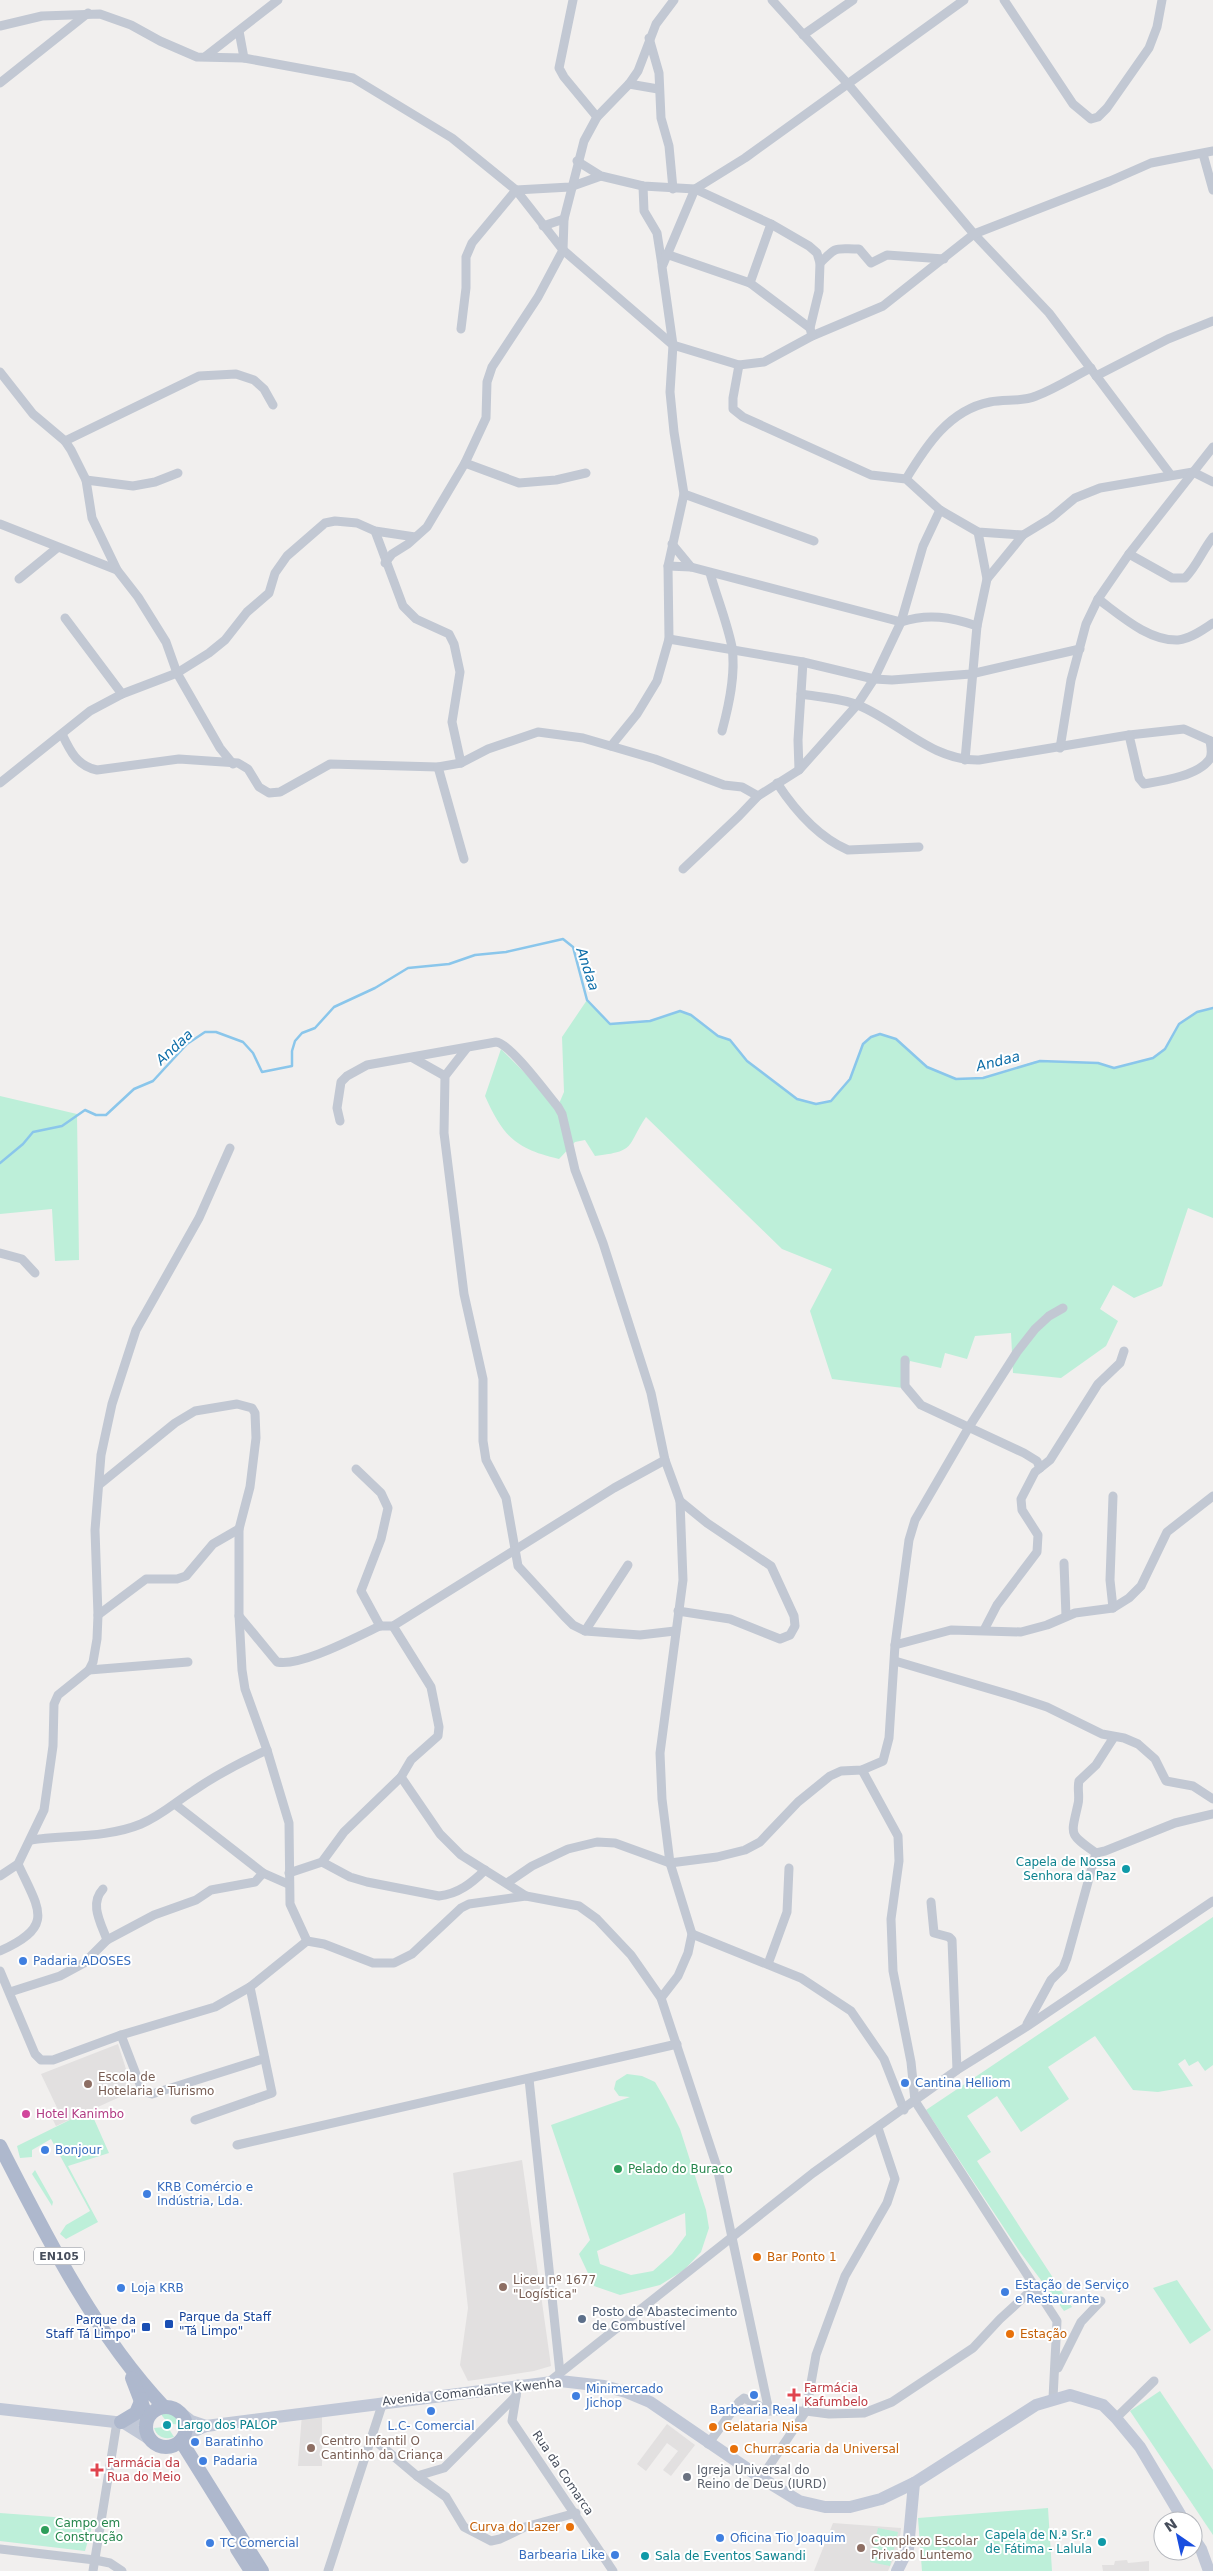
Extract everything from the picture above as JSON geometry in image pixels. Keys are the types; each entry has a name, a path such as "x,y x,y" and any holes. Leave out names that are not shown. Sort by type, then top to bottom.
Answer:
{"main road":[{"name":"EN105","path":"0,2146 56,2250 124,2362 142,2400 147,2417 145,2428 151,2440"},
{"name":"EN105","path":"124,2362 164,2407 171,2407 182,2414"},
{"name":"Avenida Comandante Kwenha","path":"180,2441 206,2426 384,2402 517,2390 555,2377 626,2392 650,2402 708,2444 760,2478 799,2500 825,2507 850,2507 881,2499 914,2484 1036,2405 1053,2398 1070,2395 1103,2405 1116,2418 1140,2447 1178,2511"},
{"path":"121,2422 136,2413 142,2400"},
{"path":"0,2408 121,2422 147,2417 157,2408 164,2407"},
{"path":"182,2414 192,2421 206,2426"},
{"path":"180,2441 186,2427 182,2414"},
{"path":"121,2422 160,2447 180,2441"},
{"path":"180,2441 251,2571"},
{"path":"180,2441 262,2571"},
{"path":"897,2571 908,2549 914,2484"},
{"path":"1203,2558 1209,2571"}],"street":[{"path":"206,56 278,0"},
{"path":"573,0 559,68 564,77 597,117"},
{"path":"386,562 427,527 465,464 486,418 487,382 492,366 538,297 563,250 564,219 570,187 584,141 597,117 629,84 638,70 656,24 674,0"},
{"path":"772,0 847,83 974,234 1049,313 1170,474"},
{"path":"803,35 853,0"},
{"path":"662,267 695,189 745,158 964,0"},
{"path":"1004,0 1073,104 1091,119 1098,118 1107,108 1150,48 1157,27 1162,0"},
{"path":"0,83 88,13"},
{"path":"0,26 42,16 100,14 132,25 160,41 198,57 244,58 353,78 452,138 516,190 563,250 673,345 739,365 764,362 811,332 883,306 974,234 1110,181 1138,167 1203,154 1213,150"},
{"path":"239,31 244,58"},
{"path":"649,38 659,73 658,89 662,118 669,146 672,189"},
{"path":"629,84 658,89"},
{"path":"1203,154 1213,190"},
{"path":"577,161 601,176 643,186 695,189 771,224 810,246 818,253 820,263 819,291 811,332"},
{"path":"461,329 466,288 466,257 472,242 516,190 570,187 601,176"},
{"path":"611,746 637,714 657,681 669,639 668,566 684,494 670,392 673,345 657,233 644,211 643,186"},
{"path":"543,226 564,219"},
{"path":"750,283 771,224"},
{"path":"820,263 840,247 859,249 871,263 887,255 944,259"},
{"path":"666,254 750,283 811,332"},
{"path":"906,479 925,448 948,422 970,408 991,402 1035,397 1213,321"},
{"path":"739,365 733,408 743,417 871,475 906,479 940,510 978,532 1024,535"},
{"path":"0,372 33,414 65,441 86,480 92,518 117,570 138,597 166,642 177,673 220,748 233,764"},
{"path":"65,441 199,376 236,374 254,380 264,389 273,405"},
{"path":"1060,748 1071,680 1086,624 1098,599 1129,554 1213,447"},
{"path":"465,464 520,483 556,480 586,473"},
{"path":"988,579 1024,535 1051,518 1074,498 1100,488 1170,474 1193,472 1213,482"},
{"path":"86,480 133,486 156,482 178,473"},
{"path":"684,494 814,541"},
{"path":"683,869 740,816 758,796 799,770 857,704 874,679 902,622 923,546 940,510"},
{"path":"0,783 90,712 122,694 177,673 209,653 225,640 239,620 269,593 275,573 287,556 326,524 335,521 357,523 375,531 415,537"},
{"path":"0,524 117,570"},
{"path":"375,531 403,606 416,619 449,634 454,644 460,672 452,722 461,763"},
{"path":"965,760 977,626 988,579 978,532"},
{"path":"1129,554 1172,578 1185,578 1195,568 1203,550 1213,537"},
{"path":"672,544 692,567"},
{"path":"19,579 57,548"},
{"path":"668,566 692,567 902,622 914,617 932,616 950,618 977,626"},
{"path":"710,573 724,614 732,649 729,702 722,731"},
{"path":"1098,599 1132,624 1157,636 1178,640 1199,632 1213,623"},
{"path":"65,618 122,694"},
{"path":"669,639 804,662 874,679 910,680 972,674 1080,649"},
{"path":"799,770 798,740 804,662"},
{"path":"801,694 857,704 943,754 965,760 1060,748 1128,735 1184,729 1212,742 1212,755 1209,761 1202,766 1172,780 1144,784 1139,778 1128,735"},
{"path":"62,734 69,750 79,763 87,768 97,770 179,759 242,764 259,787 269,793 280,792 330,764 438,767 461,763 488,749 538,732 583,738 656,759 724,784 742,787 758,796"},
{"path":"438,767 464,859"},
{"path":"777,783 791,804 814,826 848,850 919,847"},
{"path":"340,1121 337,1108 338,1090 347,1076 367,1065 413,1058 428,1052 466,1049 496,1042 502,1043 558,1106 575,1170 602,1243 651,1393 665,1460 680,1501 683,1580 660,1753 662,1800 670,1863 692,1934 688,1953 678,1976 661,1998"},
{"path":"466,1049 445,1076 444,1133 464,1294 483,1379 483,1442 486,1460 506,1498 515,1552 521,1570 573,1625 585,1631 640,1635 675,1631"},
{"path":"413,1058 445,1076"},
{"path":"89,1670 97,1638 95,1530 107,1422 136,1330 199,1218 230,1148"},
{"path":"0,1253 22,1258 36,1273"},
{"path":"507,1883 532,1866 568,1849 597,1842 615,1843 670,1863 717,1857 746,1850 760,1842 798,1802 830,1776 842,1771 862,1770 877,1766 883,1761 886,1753 896,1646 909,1540 914,1520 968,1428 1035,1329 1049,1316 1063,1308"},
{"path":"984,1630 997,1605 1036,1552 1038,1535 1021,1504 1035,1472 1050,1460 1098,1384 1120,1363 1124,1351"},
{"path":"905,1360 903,1378 905,1386 921,1405 1024,1453 1037,1461 1040,1468"},
{"path":"100,1484 175,1423 195,1411 244,1404 252,1408 255,1413 256,1438 250,1487 239,1529 238,1616 245,1689 267,1750 289,1824 288,1884 290,1904 307,1941"},
{"path":"238,1616 269,1655 277,1662 286,1664 301,1661 380,1626 393,1626 515,1552 614,1488 665,1460"},
{"path":"356,1469 381,1493 388,1508 381,1539 364,1580 362,1591 380,1626"},
{"path":"1113,1496 1110,1580 1113,1608"},
{"path":"896,1646 951,1630 1021,1632 1047,1625 1066,1616 1113,1608 1130,1598 1141,1586 1167,1532 1213,1496"},
{"path":"678,1611 730,1618 780,1639 790,1635 795,1626 794,1616 771,1566 707,1523 680,1501"},
{"path":"98,1615 128,1590 146,1579 178,1579 186,1576 213,1544 239,1529"},
{"path":"1064,1562 1066,1616"},
{"path":"585,1631 628,1565"},
{"path":"288,1873 322,1862 344,1832 401,1777 411,1760 440,1733 431,1687 393,1626"},
{"path":"895,1661 1017,1696 1053,1710 1079,1725 1138,1744 1152,1754 1166,1781 1193,1786 1213,1799"},
{"path":"0,1876 18,1864 44,1810 54,1746 54,1704 58,1695 89,1670 188,1662"},
{"path":"1096,1853 1077,1840 1073,1833 1073,1821 1079,1803 1078,1784 1080,1778 1096,1765 1114,1737"},
{"path":"31,1840 116,1831 139,1825 176,1805 190,1792 238,1763 267,1750"},
{"path":"862,1770 898,1836 899,1861 891,1920 893,1970 911,2062 915,2101 1057,2321 1059,2327 1053,2398"},
{"path":"401,1777 440,1834 471,1862 526,1896"},
{"path":"176,1805 263,1873 288,1884"},
{"path":"1096,1853 1175,1823 1213,1814"},
{"path":"1026,2027 1051,1980 1063,1968 1096,1853"},
{"path":"322,1862 367,1882 439,1896 451,1895 485,1870"},
{"path":"0,1951 22,1941 37,1927 39,1919 37,1905 18,1864"},
{"path":"768,1964 788,1912 788,1868"},
{"path":"10,1992 60,1976 84,1963 107,1940 154,1915 196,1900 211,1890 255,1882 263,1873"},
{"path":"103,1889 97,1895 95,1905 107,1940"},
{"path":"451,1895 461,1908"},
{"path":"0,1972 35,2054 40,2060 53,2060 121,2035 215,2007 250,1987 307,1941 324,1944 373,1963 394,1963 412,1954 461,1908 479,1902 526,1896 579,1906 597,1919 631,1955 661,1998 717,2167 769,2412"},
{"path":"555,2377 813,2173 904,2110 957,2070 1026,2027 1213,1901"},
{"path":"931,1902 934,1934 949,1937 952,1940 957,2070"},
{"path":"692,1934 800,1978 851,2012 884,2059 904,2110"},
{"path":"195,2120 270,2096 273,2089 263,2059 250,1987"},
{"path":"121,2035 141,2087 145,2092 152,2094 263,2059"},
{"path":"237,2145 677,2044"},
{"path":"529,2079 555,2377"},
{"path":"760,2478 806,2411 816,2355 845,2276 887,2203 895,2179 878,2128"},
{"path":"708,2444 738,2402 744,2398 769,2412 806,2411 829,2414 864,2413 892,2402 973,2348 1000,2319 1035,2287"},
{"path":"1054,2379 1081,2322 1101,2302"},
{"path":"1116,2418 1154,2381"},
{"path":"417,2476 444,2468 517,2390"},
{"name":"Rua da Comarca","path":"517,2390 512,2421 576,2513 613,2571"},
{"path":"328,2571 384,2402"},
{"path":"93,2571 121,2422"},
{"path":"372,2438 417,2476 446,2497 464,2527 491,2541 500,2539 525,2527 576,2513"},
{"path":"0,2549 95,2560 110,2563 122,2571"}],"shaded area":[{"name":"Escola de Hotelaria e Turismo","path":"118,2044 133,2091 56,2126 53,2120 61,2116 41,2074"},
{"name":"Liceu nº 1677 \"Logística\"","path":"522,2160 551,2366 534,2371 468,2381 460,2365 468,2308 453,2173"},
{"name":"Centro Infantil O Cantinho da Criança","path":"302,2414 322,2415 322,2466 298,2466"},
{"path":"667,2424 695,2445 671,2476 663,2470 678,2451 667,2443 646,2471 637,2464"},
{"name":"Complexo Escolar Privado Luntemo","path":"833,2523 901,2528 899,2547 888,2571 814,2571"},
{"path":"1127,2560 1128,2563 1149,2561 1149,2571 1103,2571 1102,2565 1114,2565 1115,2561"}],"green space":[{"path":"587,1000 610,1024 650,1021 680,1011 691,1015 718,1036 730,1040 747,1061 797,1099 816,1104 831,1101 850,1079 863,1044 871,1037 880,1034 896,1039 927,1067 956,1079 983,1078 1036,1061 1098,1063 1114,1068 1153,1058 1165,1049 1179,1024 1197,1012 1213,1008 1213,1218 1188,1208 1162,1286 1134,1298 1113,1285 1100,1309 1118,1321 1106,1346 1061,1378 1013,1373 1011,1333 975,1336 967,1359 945,1353 941,1368 910,1361 903,1388 832,1379 810,1311 832,1269 782,1249 646,1117 629,1146 618,1152 595,1156 585,1140 575,1142 559,1159 531,1151 521,1145 512,1139 498,1121 485,1096 501,1049 558,1106 564,1092 562,1037"},
{"path":"0,1096 77,1114 79,1260 55,1261 52,1209 0,1214"},
{"path":"1213,1917 1213,2065 1205,2071 1198,2061 1189,2066 1185,2059 1178,2064 1193,2086 1158,2092 1133,2090 1095,2036 1048,2067 1069,2099 1021,2132 997,2096 967,2116 991,2152 977,2161 1072,2307 1064,2311 1020,2252 926,2110"},
{"name":"Pelado do Buraco","path":"627,2074 642,2076 655,2082 680,2129 706,2210 709,2228 701,2252 684,2270 660,2285 620,2295 594,2286 579,2254 590,2240 551,2125 630,2097 619,2096 614,2089 616,2081","holes":["685,2213 686,2235 672,2254 653,2271 631,2275 600,2264 597,2251"]},
{"path":"90,2110 109,2153 68,2166 98,2222 66,2239 60,2234 66,2225 90,2211 51,2139 32,2150 32,2157 20,2158 17,2146"},
{"path":"35,2170 53,2202 52,2206 32,2174"},
{"path":"1177,2280 1211,2330 1190,2344 1153,2288"},
{"path":"1160,2391 1213,2470 1213,2535 1203,2520 1203,2511 1197,2511 1130,2411"},
{"path":"161,2414 175,2415 180,2424 171,2424 167,2421"},
{"path":"164,2427 169,2429 174,2437 162,2437 157,2434 154,2428"},
{"path":"1048,2508 1052,2571 922,2571 918,2518"},
{"name":"Campo em Construção","path":"0,2513 94,2520 85,2551 0,2541"},
{"path":"878,2528 898,2532 890,2566 870,2562"}],"waterway":[{"name":"Andaa","path":"0,1163 23,1144 33,1132 62,1126 85,1110 96,1115 106,1115 134,1089 153,1081 187,1044 205,1032 216,1032 243,1042 253,1053 262,1072 292,1066 292,1051 295,1041 302,1033 315,1028 334,1007 375,988 408,968 449,964 475,955 506,952 563,939 573,947 587,1000 610,1024 650,1021 680,1011 691,1015 718,1036 730,1040 747,1061 797,1099 816,1104 831,1101 850,1079 863,1044 871,1037 880,1034 896,1039 927,1067 956,1079 983,1078 1040,1061 1098,1063 1114,1068 1153,1058 1165,1049 1179,1024 1197,1012 1213,1008"}],"place":[{"name":"Capela de Nossa Senhora da Paz","path":"1126,1869"},
{"name":"Padaria ADOSES","path":"23,1961"},
{"name":"Cantina Helliom","path":"905,2083"},
{"name":"Escola de Hotelaria e Turismo","path":"88,2084"},
{"name":"Hotel Kanimbo","path":"26,2114"},
{"name":"Bonjour","path":"45,2150"},
{"name":"Pelado do Buraco","path":"618,2169"},
{"name":"KRB Comércio e Indústria, Lda.","path":"147,2194"},
{"name":"Bar Ponto 1","path":"757,2257"},
{"name":"Liceu nº 1677 \"Logística\"","path":"503,2287"},
{"name":"Loja KRB","path":"121,2288"},
{"name":"Estação de Serviço e Restaurante","path":"1005,2292"},
{"name":"Posto de Abastecimento de Combustível","path":"582,2319"},
{"name":"Parque da Staff \"Tá Limpo\"","path":"169,2324"},
{"name":"Parque da Staff Tá Limpo\"","path":"146,2327"},
{"name":"Estação","path":"1010,2334"},
{"name":"Barbearia Real","path":"754,2395"},
{"name":"Farmácia Kafumbelo","path":"794,2395"},
{"name":"Minimercado Jichop","path":"576,2396"},
{"name":"L.C- Comercial","path":"431,2411"},
{"name":"Largo dos PALOP","path":"167,2425"},
{"name":"Gelataria Nisa","path":"713,2427"},
{"name":"Baratinho","path":"195,2442"},
{"name":"Centro Infantil O Cantinho da Criança","path":"311,2448"},
{"name":"Churrascaria da Universal","path":"734,2449"},
{"name":"Padaria","path":"203,2461"},
{"name":"Farmácia da Rua do Meio","path":"97,2470"},
{"name":"Igreja Universal do Reino de Deus (IURD)","path":"687,2477"},
{"name":"Curva do Lazer","path":"570,2527"},
{"name":"Campo em Construção","path":"45,2530"},
{"name":"Oficina Tio Joaquim","path":"720,2538"},
{"name":"Capela de N.ª Sr.ª de Fátima - Lalula","path":"1102,2542"},
{"name":"TC Comercial","path":"210,2543"},
{"name":"Complexo Escolar Privado Luntemo","path":"861,2548"},
{"name":"Barbearia Like","path":"615,2555"},
{"name":"Sala de Eventos Sawandi","path":"645,2556"}]}
